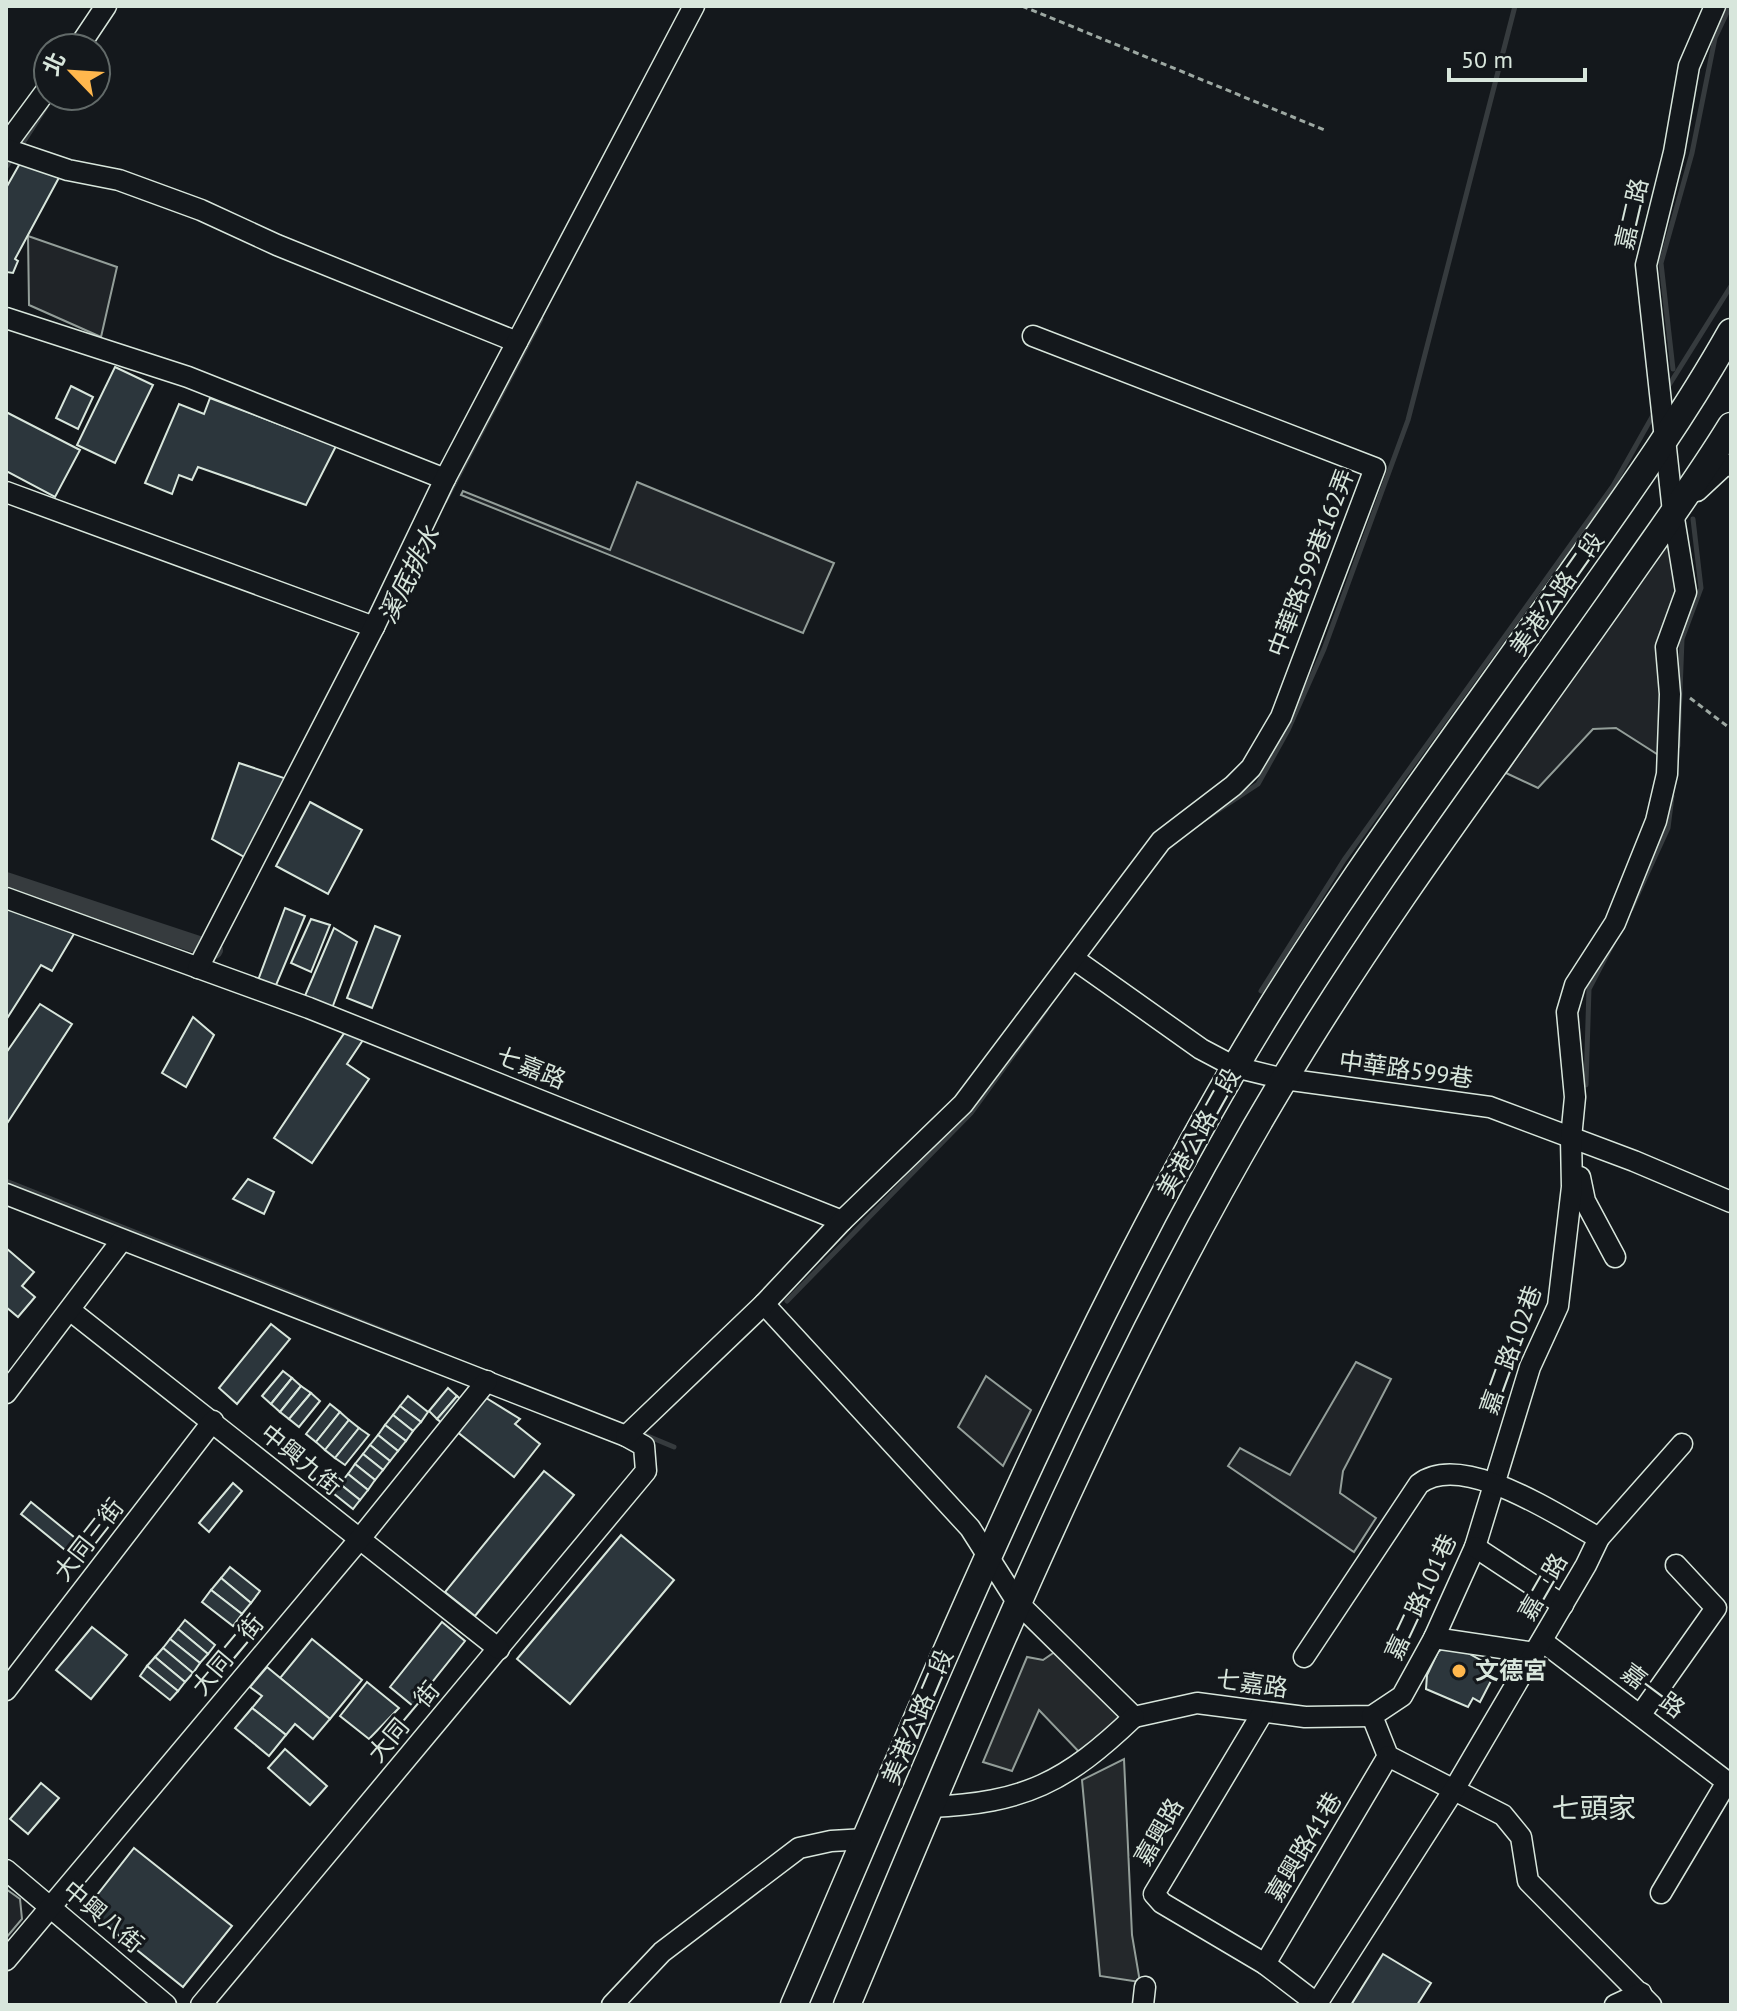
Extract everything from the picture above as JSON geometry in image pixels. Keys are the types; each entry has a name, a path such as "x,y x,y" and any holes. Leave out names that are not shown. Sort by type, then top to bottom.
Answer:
{"main road":[{"name":"美港公路二段","path":"794,2005 1051,1414 1118,1280 1235,1067 1352,884 1667,439 1731,332"},
{"name":"美港公路二段","path":"847,2005 1017,1602 1143,1336 1284,1079 1379,934 1731,426"}],"street":[{"path":"89,32 106,6"},
{"path":"198,968 374,627 445,479 694,6"},
{"name":"嘉二路","path":"1673,512 1646,265 1674,152 1689,66 1715,6"},
{"path":"33,112 11,149 68,170 119,180 201,210 277,245 517,342"},
{"path":"6,318 188,377 445,479"},
{"name":"中華路599巷162弄","path":"1033,336 1375,468 1281,717 1251,768 1233,786 1161,841 1081,964"},
{"path":"1673,512 1726,464 1731,466"},
{"path":"6,492 374,627"},
{"name":"嘉二路102巷","path":"1495,1483 1530,1367 1558,1306 1565,1271 1575,1097 1567,1012 1575,985 1615,923 1656,821 1667,774 1670,694 1666,647 1686,592 1673,512"},
{"name":"七嘉路","path":"6,898 323,1014 842,1221"},
{"path":"6,1194 626,1436 764,1304 842,1221 963,1104 1081,964"},
{"name":"中華路599巷","path":"1081,964 1201,1049 1235,1067 1284,1079 1490,1107 1572,1148 1731,1202"},
{"path":"1572,1148 1584,1185 1585,1201 1615,1257"},
{"path":"6,1393 122,1240"},
{"path":"764,1304 970,1528 1017,1602 1134,1717 1090,1759 1044,1785 976,1805 930,1807"},
{"name":"中興九街","path":"71,1311 213,1421 358,1541 499,1649"},
{"name":"大同二街","path":"6,1960 358,1541 487,1381"},
{"name":"大同三街","path":"6,1690 213,1421"},
{"name":"大同一街","path":"201,2005 646,1471 644,1446 626,1436"},
{"path":"1599,1538 1682,1444"},
{"name":"嘉二路","path":"1304,1657 1419,1484 1432,1474 1446,1473 1495,1483 1599,1538 1455,1788 1316,2004"},
{"name":"嘉二路101巷","path":"1372,1716 1402,1696 1434,1638 1475,1547 1495,1483"},
{"path":"1475,1547 1563,1605"},
{"path":"1641,1714 1716,1608 1676,1565"},
{"path":"1434,1638 1538,1647"},
{"name":"嘉一路","path":"1538,1647 1641,1714 1729,1784"},
{"name":"七嘉路","path":"1134,1717 1197,1703 1305,1717 1372,1716"},
{"name":"嘉興路","path":"1263,1712 1154,1894 1162,1903 1265,1964 1316,2004"},
{"path":"1372,1716 1388,1756 1503,1815 1521,1837 1528,1881 1560,1917 1615,1965 1646,1999"},
{"name":"嘉興路41巷","path":"1265,1964 1388,1756"},
{"path":"1661,1893 1729,1784"},
{"path":"612,2005 662,1952 799,1848 831,1841 866,1839"},
{"name":"中興八街","path":"6,1870 166,2005"},
{"path":"1615,2005 1646,1999"}],"path":[{"path":"1022,6 1327,131"},
{"path":"1688,697 1731,729"}],"shaded area":[{"path":"28,236 117,267 101,337 29,305"},
{"path":"637,482 834,563 803,633 461,495 463,491 610,550"},
{"path":"1679,536 1671,763 1616,728 1593,729 1538,788 1506,773 1659,546"},
{"path":"1356,1362 1391,1379 1343,1471 1340,1493 1376,1518 1354,1552 1228,1466 1240,1448 1290,1475"},
{"path":"986,1376 1031,1410 1003,1466 958,1427"},
{"path":"1059,1649 1122,1716 1083,1756 1039,1710 1012,1771 983,1762 1027,1657 1043,1660"},
{"path":"1124,1759 1132,1935 1140,1982 1100,1976 1082,1780"},
{"path":"6,1889 20,1899 22,1919 6,1938"}],"building":[{"path":"23,158 62,172 15,259 18,261 13,273 6,272 6,188"},
{"path":"115,367 153,385 115,463 77,445"},
{"path":"71,386 93,397 78,429 56,418"},
{"path":"210,398 336,446 306,505 198,467 192,480 179,475 172,494 145,483 179,404 204,414"},
{"path":"6,412 80,450 55,497 6,471"},
{"path":"239,763 287,779 248,859 212,839"},
{"path":"310,802 362,830 328,894 276,866"},
{"path":"6,904 78,927 52,971 41,965 6,1020"},
{"path":"285,908 305,916 274,990 257,983"},
{"path":"311,919 330,925 311,972 291,963"},
{"path":"375,926 400,936 372,1008 347,998"},
{"path":"334,928 357,942 331,1011 304,998"},
{"path":"40,1004 72,1024 6,1125 6,1053"},
{"path":"193,1017 214,1035 186,1087 162,1073"},
{"path":"347,1029 363,1040 347,1064 369,1079 312,1163 274,1138"},
{"path":"248,1179 274,1192 264,1214 233,1199"},
{"path":"6,1248 34,1272 22,1286 35,1297 18,1317 6,1307"},
{"path":"271,1324 290,1339 237,1404 219,1388"},
{"path":"283,1371 292,1378 271,1404 262,1396"},
{"path":"292,1378 301,1386 280,1412 271,1404"},
{"path":"301,1386 311,1393 289,1419 280,1412"},
{"path":"448,1388 457,1396 437,1419 429,1411"},
{"path":"311,1393 320,1401 299,1427 289,1419"},
{"path":"408,1396 428,1412 421,1422 400,1406"},
{"path":"457,1396 466,1404 447,1427 437,1419"},
{"path":"483,1396 520,1419 515,1424 540,1444 514,1477 456,1431"},
{"path":"330,1404 340,1412 316,1442 306,1434"},
{"path":"400,1406 421,1422 413,1431 393,1415"},
{"path":"340,1412 349,1420 325,1450 316,1442"},
{"path":"393,1415 413,1431 406,1441 385,1425"},
{"path":"349,1420 359,1428 335,1458 325,1450"},
{"path":"385,1425 406,1441 398,1451 378,1435"},
{"path":"359,1428 369,1435 345,1465 335,1458"},
{"path":"378,1435 398,1451 390,1461 370,1445"},
{"path":"370,1445 390,1461 383,1470 363,1454"},
{"path":"363,1454 383,1470 375,1480 355,1464"},
{"path":"355,1464 375,1480 368,1490 348,1474"},
{"path":"544,1471 574,1495 475,1616 445,1592"},
{"path":"348,1474 368,1490 360,1500 340,1484"},
{"path":"233,1483 242,1491 209,1532 199,1523"},
{"path":"340,1484 360,1500 353,1509 333,1493"},
{"path":"31,1502 80,1542 70,1554 21,1514"},
{"path":"621,1535 674,1580 570,1704 517,1659"},
{"path":"230,1567 260,1591 251,1603 221,1578"},
{"path":"221,1578 251,1603 242,1614 211,1590"},
{"path":"211,1590 242,1614 233,1626 202,1602"},
{"path":"185,1620 215,1645 208,1654 178,1629"},
{"path":"442,1622 465,1641 413,1706 390,1687"},
{"path":"92,1627 127,1655 91,1699 56,1670"},
{"path":"178,1629 208,1654 200,1663 170,1639"},
{"path":"170,1639 200,1663 193,1673 163,1648"},
{"path":"312,1639 362,1680 330,1719 280,1678"},
{"name":"文德宮","path":"1450,1643 1491,1666 1486,1676 1492,1679 1480,1702 1473,1698 1468,1707 1426,1689 1427,1675 1438,1652"},
{"path":"163,1648 193,1673 185,1682 155,1657"},
{"path":"155,1657 185,1682 178,1691 147,1666"},
{"path":"147,1666 178,1691 170,1700 140,1676"},
{"path":"267,1667 330,1719 313,1739 295,1724 286,1735 252,1708 262,1696 250,1687"},
{"path":"367,1682 399,1708 369,1739 340,1716"},
{"path":"252,1708 286,1735 269,1756 235,1728"},
{"path":"285,1749 327,1786 310,1805 268,1768"},
{"path":"41,1783 59,1798 28,1834 10,1819"},
{"path":"134,1848 232,1926 183,1987 86,1909"},
{"path":"1383,1954 1431,1983 1417,2005 1351,2005"}],"waterway":[{"path":"1205,819 1258,784 1288,730 1324,649 1408,420 1515,6"},
{"path":"1673,369 1661,263 1692,153 1715,38 1730,6"},
{"path":"19,149 43,112"},
{"path":"6,167 13,157"},
{"path":"1666,390 1731,286"},
{"name":"溪底排水","path":"445,501 541,319"},
{"path":"1261,991 1344,860 1613,486 1656,410"},
{"path":"1678,746 1682,639 1701,588 1693,519"},
{"path":"1631,909 1668,828 1672,796"},
{"name":"溪底排水","path":"6,881 214,950"},
{"path":"1586,1085 1589,989 1613,943"},
{"path":"787,1301 971,1113 1046,1010"},
{"path":"6,1181 425,1347"},
{"path":"638,1432 674,1447"}],"place":[{"name":"文德宮","path":"1459,1671"}],"district":[{"name":"七頭家","path":"1594,1808"}]}
